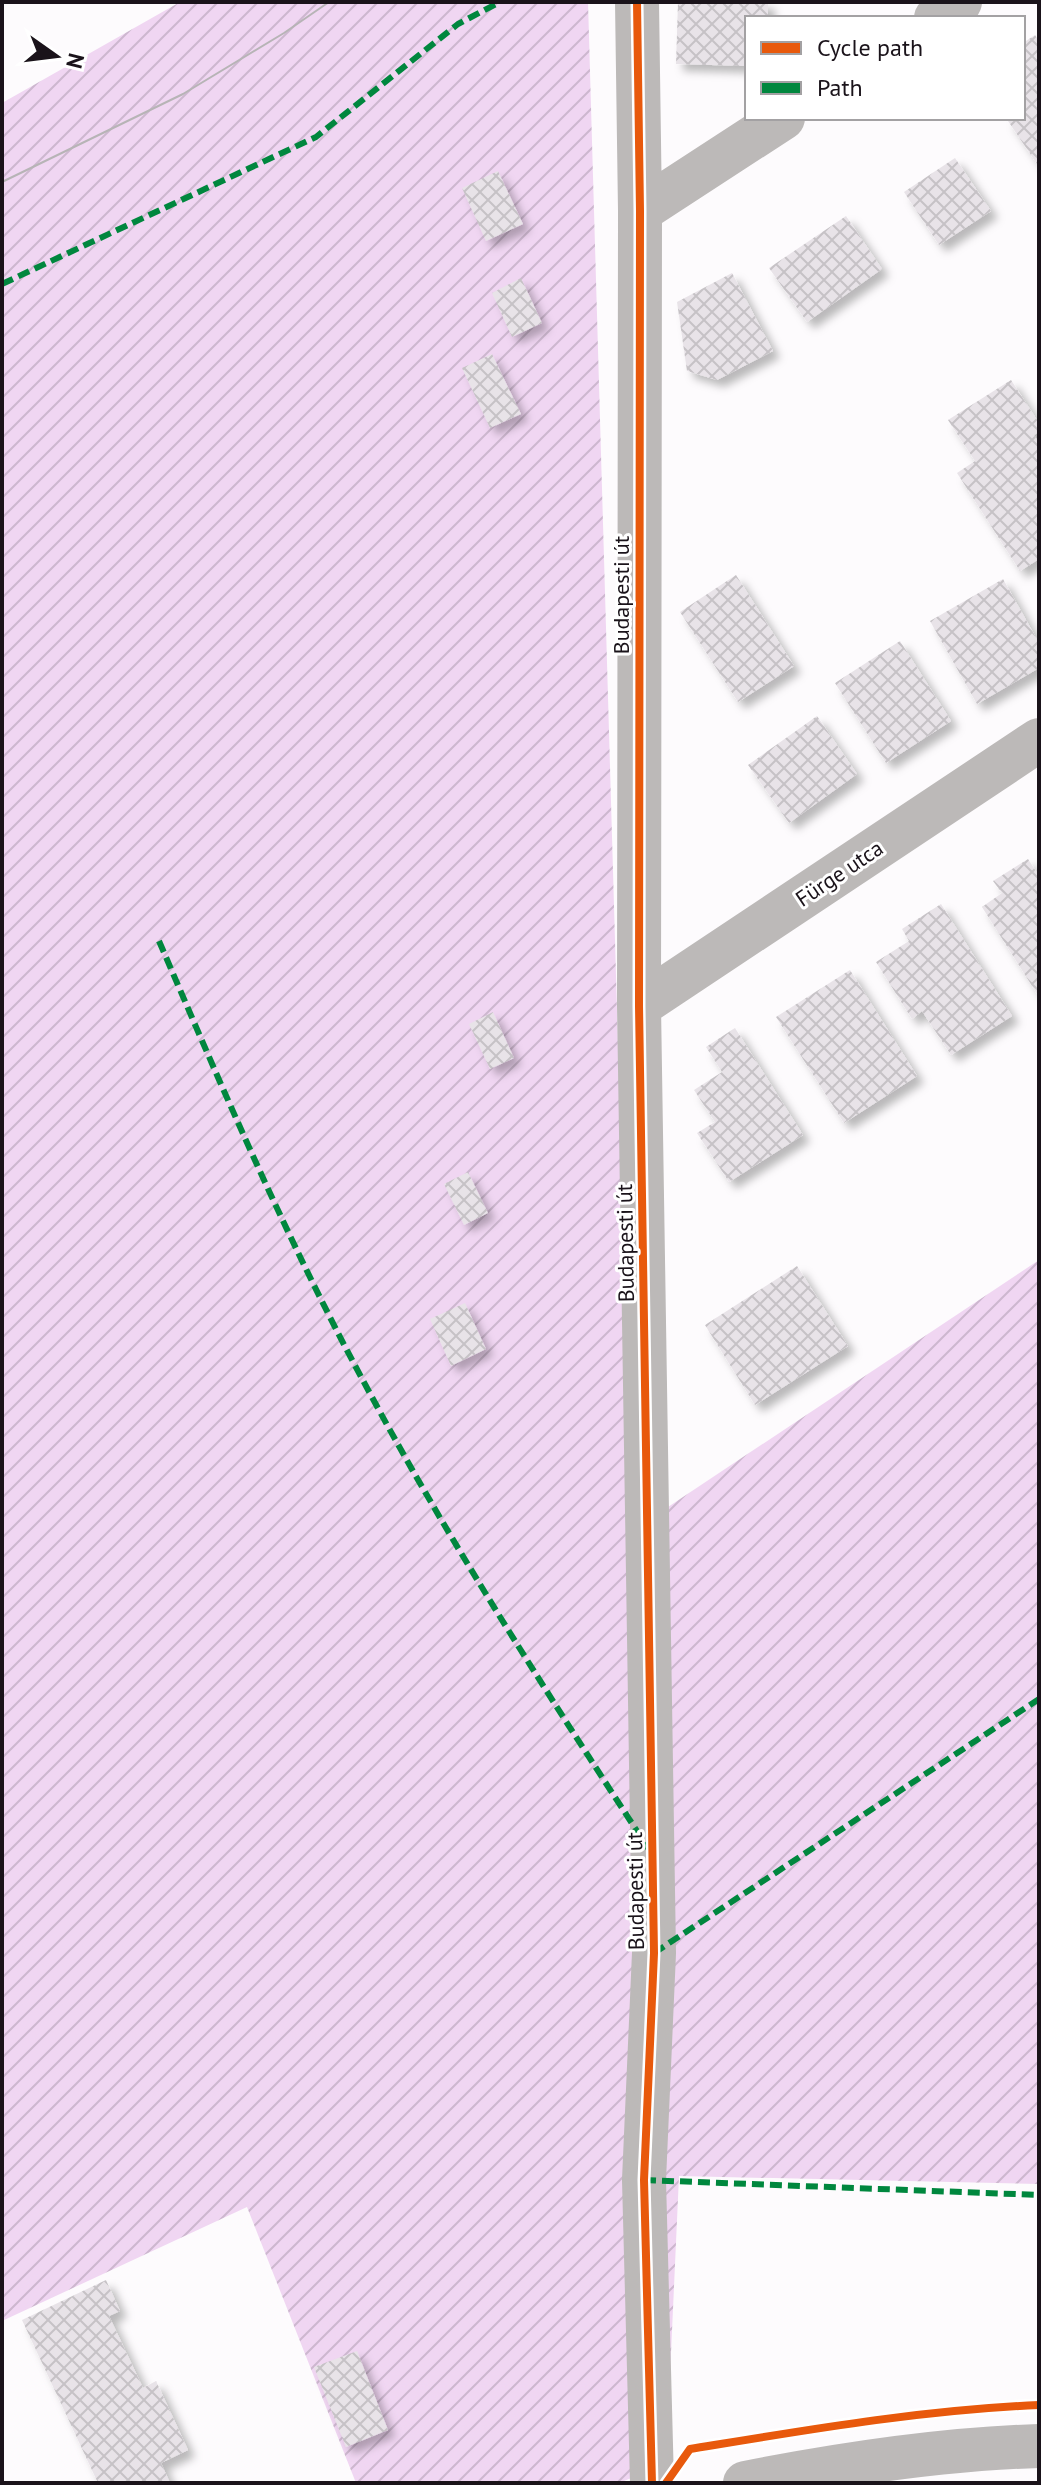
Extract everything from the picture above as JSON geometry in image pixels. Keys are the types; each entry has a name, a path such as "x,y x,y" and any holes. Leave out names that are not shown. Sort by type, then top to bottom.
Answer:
{"street":[{"name":"Budapesti út","path":"637,2 640,211 639,1006 654,1939 644,2180 652,2483"},
{"path":"939,16 960,2"},
{"path":"640,211 780,120"},
{"name":"Fürge utca","path":"639,1006 1039,740"},
{"path":"745,2483 911,2456 1039,2446"}],"shaded area":[{"path":"180,2 588,2 632,1531 1039,1260 1039,2184 679,2176 666,2464 619,2483 356,2483 247,2207 2,2321 2,103"}],"building":[{"path":"678,2 768,2 768,16 745,16 745,66 676,64"},
{"path":"1035,35 1039,41 1039,167 1007,120 1025,120 1025,42"},
{"path":"955,158 991,211 939,245 904,192"},
{"path":"498,171 523,224 486,241 462,188"},
{"path":"846,216 882,269 807,322 769,268"},
{"path":"732,273 773,351 717,380 687,371 677,302"},
{"path":"521,278 542,323 512,337 492,293"},
{"path":"492,354 521,414 490,428 462,368"},
{"path":"1011,380 1039,423 1039,432 1034,435 1039,443 1039,559 1020,571 957,473 975,461 948,420"},
{"path":"736,575 794,666 738,702 680,612"},
{"path":"1003,579 1039,643 1039,668 977,704 930,621"},
{"path":"900,641 951,721 886,763 835,683"},
{"path":"817,716 857,774 789,823 748,765"},
{"path":"1028,859 1039,876 1039,997 982,907 1002,893 993,881"},
{"path":"941,904 1012,1016 951,1055 922,1011 912,1019 876,962 909,941 902,929"},
{"path":"850,970 917,1076 844,1123 776,1017"},
{"path":"493,1012 514,1058 490,1069 469,1024"},
{"path":"735,1028 803,1135 729,1182 697,1133 715,1122 694,1090 722,1072 706,1047"},
{"path":"468,1172 488,1213 464,1225 444,1184"},
{"path":"797,1266 848,1346 755,1405 705,1325"},
{"path":"465,1303 486,1349 451,1366 430,1319"},
{"path":"106,2280 120,2311 109,2316 143,2388 156,2381 188,2450 161,2463 170,2483 98,2483 22,2320"},
{"path":"357,2351 388,2430 346,2447 314,2367"}],"tram line":[{"path":"2,182 183,94 329,2"}],"marked path":[{"path":"2,284 316,137 458,24 500,2"},
{"path":"159,941 283,1222 366,1386 468,1564 650,1851"},
{"path":"654,1953 1039,1699"},
{"path":"644,2180 1039,2195"}],"cycle path":[{"path":"637,2 640,211 639,1006 654,1953 644,2180 652,2483"},
{"path":"666,2483 690,2449 907,2416 1039,2405"}]}
